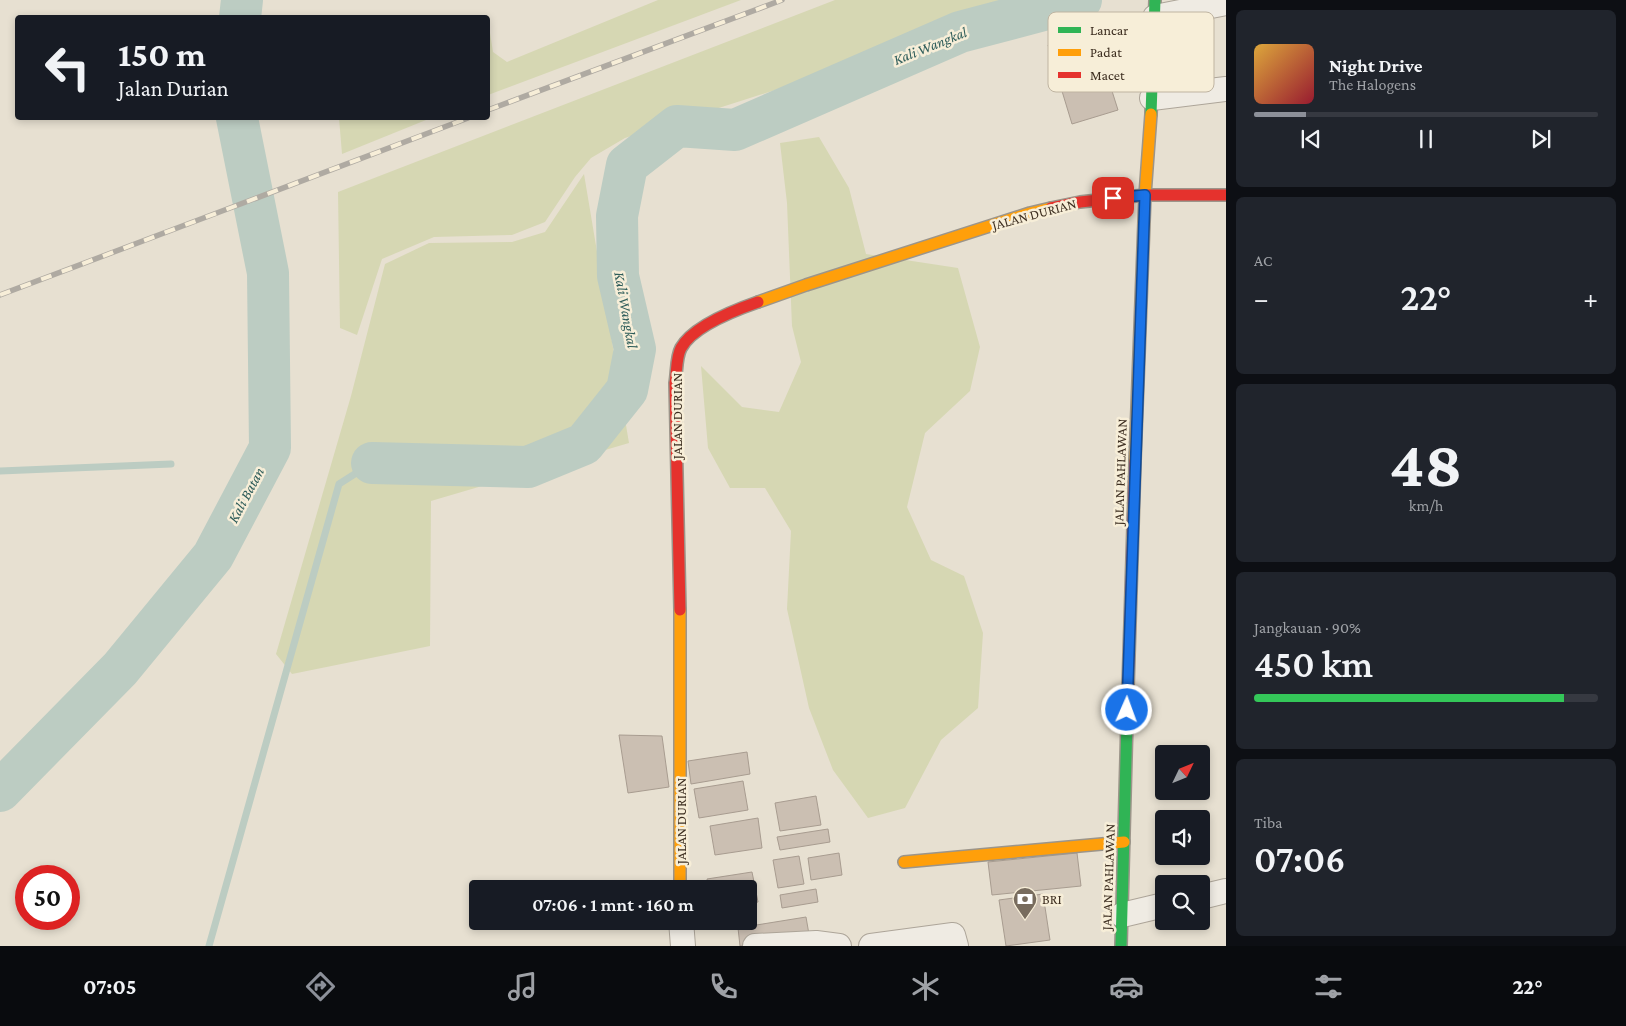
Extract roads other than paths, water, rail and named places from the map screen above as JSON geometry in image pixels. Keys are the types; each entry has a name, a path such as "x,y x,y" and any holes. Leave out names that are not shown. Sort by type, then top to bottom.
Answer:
{"street":[{"path":"1155,8 1226,3"},
{"name":"JALAN PAHLAWAN","path":"1121,946 1131,578 1145,195 1152,92"},
{"path":"1152,98 1201,92"},
{"name":"JALAN DURIAN","path":"680,880 681,632 675,383 677,365 683,343 688,336 728,313 806,285 1030,213 1080,202 1145,195 1226,196"},
{"path":"904,862 1124,842"},
{"path":"1210,895 1226,891"},
{"path":"1122,915 1155,907"},
{"path":"682,930 683,946"},
{"path":"871,946 953,935 956,946"},
{"path":"755,946 816,943 839,946"}],"waterway":[{"name":"Kali Batan","path":"240,15 242,0"},
{"name":"Kali Wangkal","path":"372,463 528,467 584,444 627,390 635,349 618,276 617,216 627,165 677,126 735,130 960,32 1081,0"},
{"name":"Kali Batan","path":"0,791 120,669 213,556 270,448 268,273 237,120"},
{"path":"209,946 339,484 372,463"},
{"path":"0,471 171,464"}],"railway":[{"path":"490,109 782,0"},
{"path":"0,295 463,120"}],"place":[{"name":"BRI","path":"1025,920"}]}
